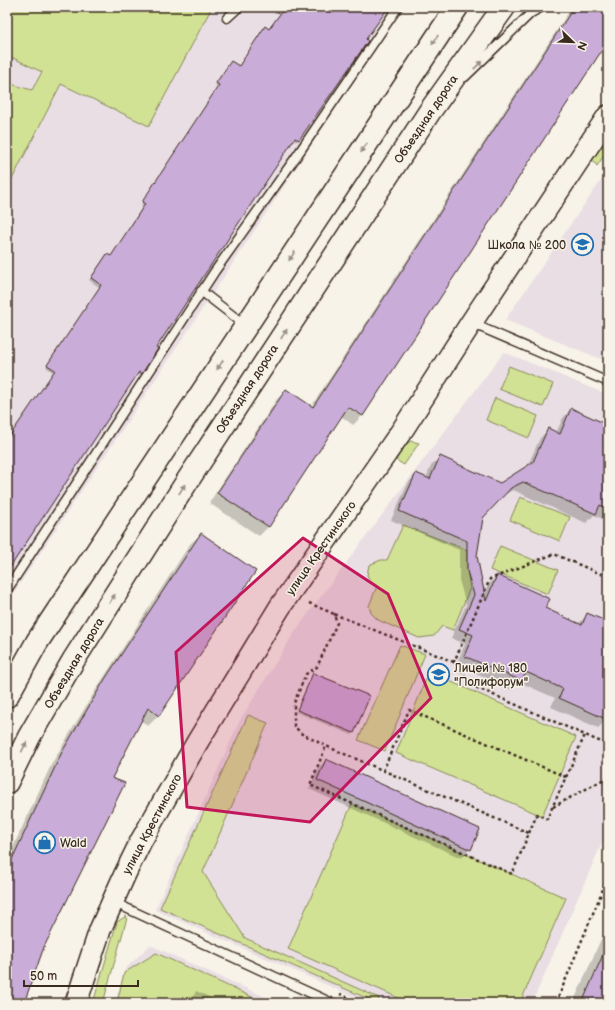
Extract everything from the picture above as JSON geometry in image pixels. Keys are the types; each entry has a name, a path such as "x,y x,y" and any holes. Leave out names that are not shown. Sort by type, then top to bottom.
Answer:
{"main road":[{"path":"7,696 37,642 457,7"},
{"name":"Объездная дорога","path":"7,782 29,737 73,661 179,493 430,111 504,7"}],"street":[{"name":"улица Крестинского","path":"76,1003 100,930 113,901 141,841 198,741 280,607 403,429 608,116"}],"lane":[{"path":"227,18 239,7"},
{"path":"7,590 201,291 398,7"},
{"path":"430,111 531,13 542,7"},
{"path":"201,291 246,326"},
{"path":"471,323 608,382"},
{"path":"113,901 332,1003"}],"path":[{"path":"454,662 490,579 554,554 608,577"},
{"path":"309,603 454,662 473,686 608,745"},
{"path":"334,614 337,623 317,667 306,674 294,703 294,726 302,734 326,746 529,833"},
{"path":"384,771 409,710 566,777"},
{"path":"326,746 310,785 512,874 537,814 547,819 585,735"},
{"path":"553,807 608,777"},
{"path":"556,1003 608,877"}],"highlighted area":[{"path":"303,538 388,594 431,698 310,822 187,807 176,652"}],"shaded area":[{"path":"7,7 403,7 7,603"},
{"name":"Школа № 200","path":"608,170 608,362 505,320"},
{"name":"Лицей № 180 \"Полифорум\"","path":"504,352 608,395 608,829 532,1003 368,1003 155,910 240,720 296,630"},
{"path":"150,945 279,1003 115,1003 125,969"}],"green space":[{"path":"7,7 212,7 149,126 61,84 7,189 7,83 32,90 42,72 7,55"},
{"path":"608,131 608,149 597,166 592,160 593,156"},
{"path":"509,366 553,384 543,407 499,389"},
{"path":"495,398 538,416 529,438 486,420"},
{"path":"411,441 419,443 404,465 396,460 406,444"},
{"path":"520,497 570,517 560,541 510,520"},
{"path":"403,525 467,550 467,570 470,588 453,630 442,626 434,636 419,638 378,620 371,613 369,606 377,586 370,581 367,575 369,565 381,560 387,560"},
{"path":"500,546 558,570 548,594 490,570"},
{"path":"400,645 425,654 385,751 358,740"},
{"path":"429,672 576,737 542,816 396,753"},
{"path":"248,715 268,723 203,872 245,938 379,998 378,1003 160,908"},
{"path":"352,804 566,898 520,1003 410,1003 288,949"},
{"path":"126,916 127,918 103,1003 93,1003 117,922"},
{"path":"156,953 265,1003 117,1003 124,973"}],"building":[{"path":"285,7 389,7 366,39 368,41 299,140 295,138 156,348 158,349 142,374 139,372 7,572 7,440 55,370 47,365 101,285 91,278 107,254 111,256 145,204 142,202 219,85 216,83 231,61 239,66 265,26 269,29"},
{"path":"574,7 603,7 608,10 608,41 363,416 348,407 269,527 217,493 286,389 313,407"},
{"path":"571,408 608,425 608,509 600,505 596,514 523,482 511,488 483,518 477,556 486,601 497,575 550,599 545,608 582,625 587,613 608,622 608,720 559,698 563,689 526,672 522,681 464,656 473,635 459,629 474,595 467,571 467,541 399,511 416,473 430,479 440,456 500,483 533,462 548,428 560,434"},
{"path":"201,533 256,571 159,716 148,708 112,778 125,783 44,947 24,1003 7,1003 7,870 62,752 105,679"},
{"path":"313,673 370,696 354,733 297,710"},
{"path":"326,759 480,829 471,850 317,780"},
{"path":"608,943 608,1003 582,1003"}],"place":[{"name":"Школа № 200","path":"582,245"},
{"name":"Лицей № 180 \"Полифорум\"","path":"438,675"},
{"name":"Wald","path":"45,843"}]}
